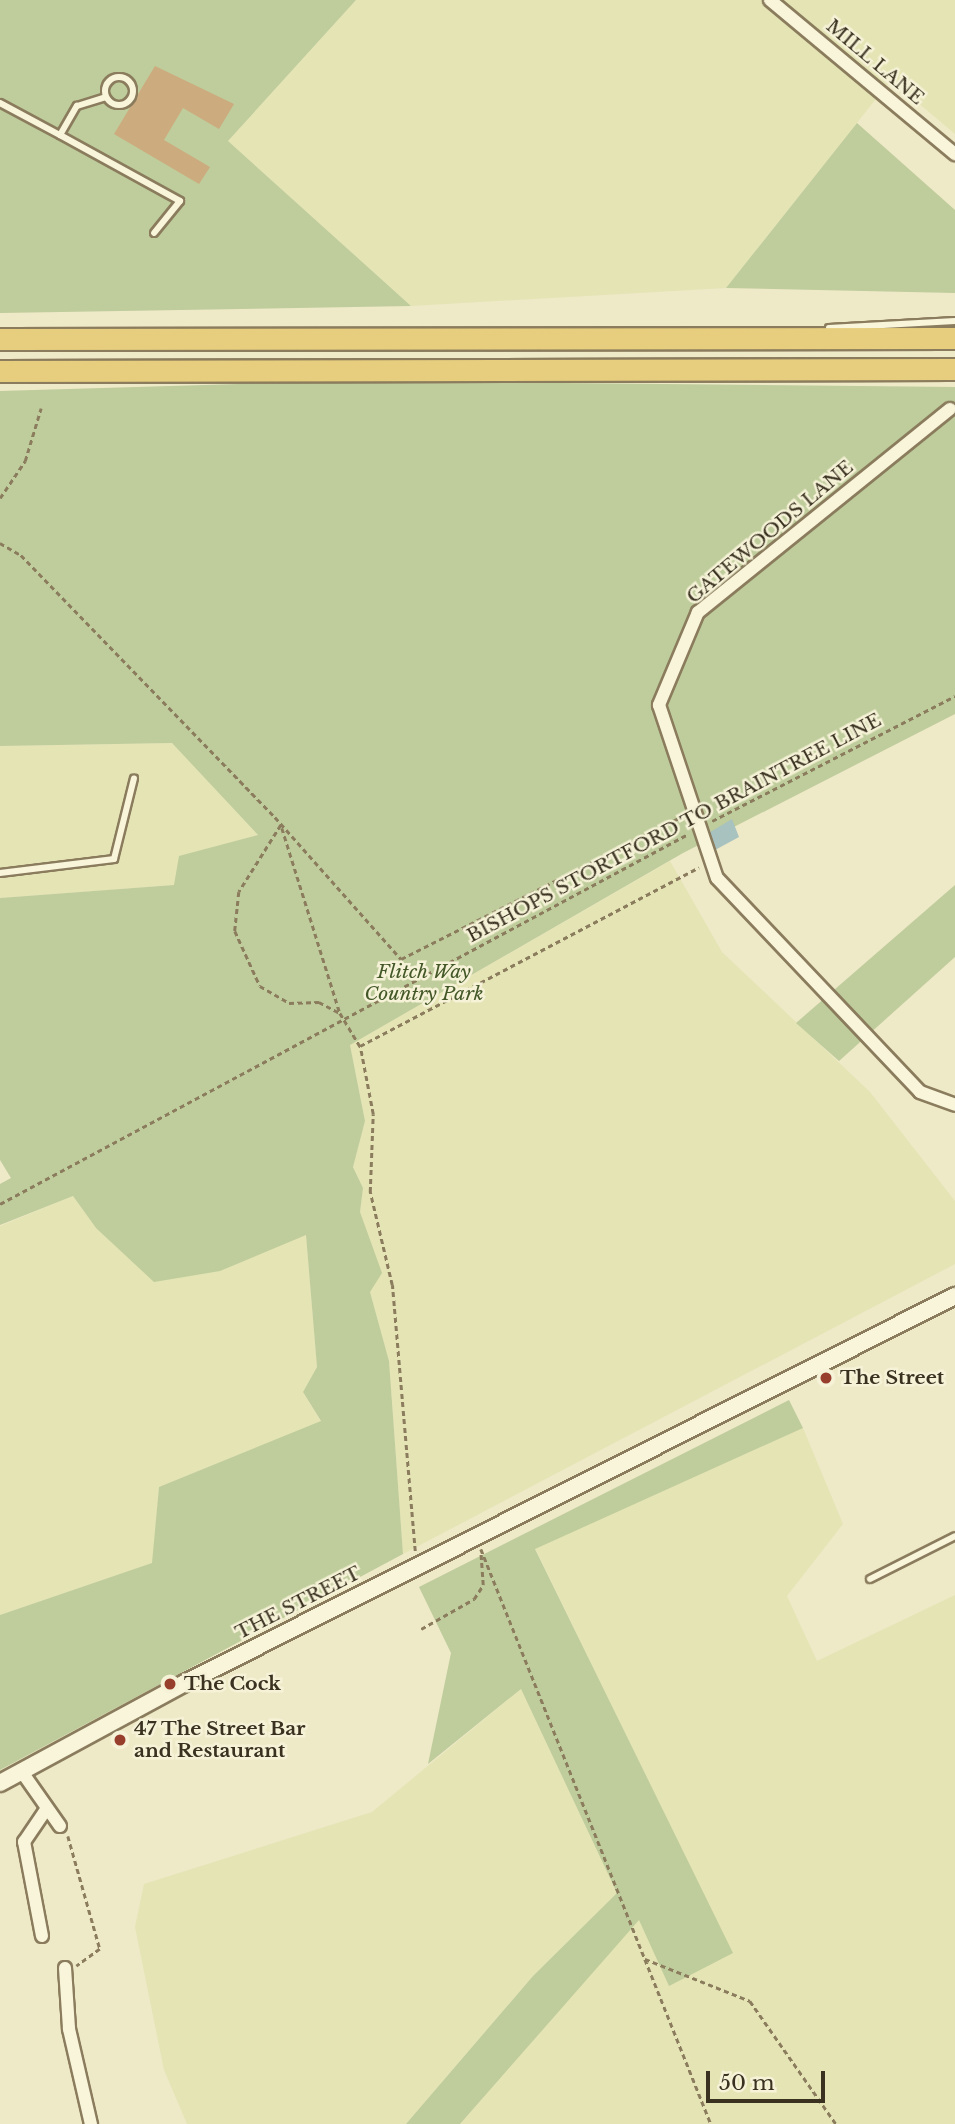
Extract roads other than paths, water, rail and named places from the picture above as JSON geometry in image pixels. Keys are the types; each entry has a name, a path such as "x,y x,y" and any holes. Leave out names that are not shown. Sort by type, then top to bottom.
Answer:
{"highway":[{"path":"0,339 674,336 955,338"},
{"path":"0,371 955,369"}],"street":[{"name":"MILL LANE","path":"769,0 955,154"},
{"name":"GATEWOODS LANE","path":"950,409 698,612 659,705 717,878 920,1092 955,1105"},
{"name":"THE STREET","path":"0,1783 418,1566 955,1296"},
{"path":"22,1772 60,1826"},
{"path":"42,1936 24,1842 47,1808"},
{"path":"65,1968 69,2029 91,2124"}],"lane":[{"path":"60,135 78,106 106,97 127,103 132,85 115,77 107,83 106,97"},
{"path":"0,103 180,201 154,233"},
{"path":"674,336 955,321"},
{"path":"0,873 114,859 134,778"},
{"path":"870,1578 955,1536"}],"water":[{"path":"732,819 739,837 715,850 707,834"}],"place":[{"name":"The Street","path":"826,1378"},
{"name":"The Cock","path":"170,1684"},
{"name":"47 The Street Bar and Restaurant","path":"120,1740"}],"park label":[{"name":"Flitch Way Country Park","path":"424,983"}]}
